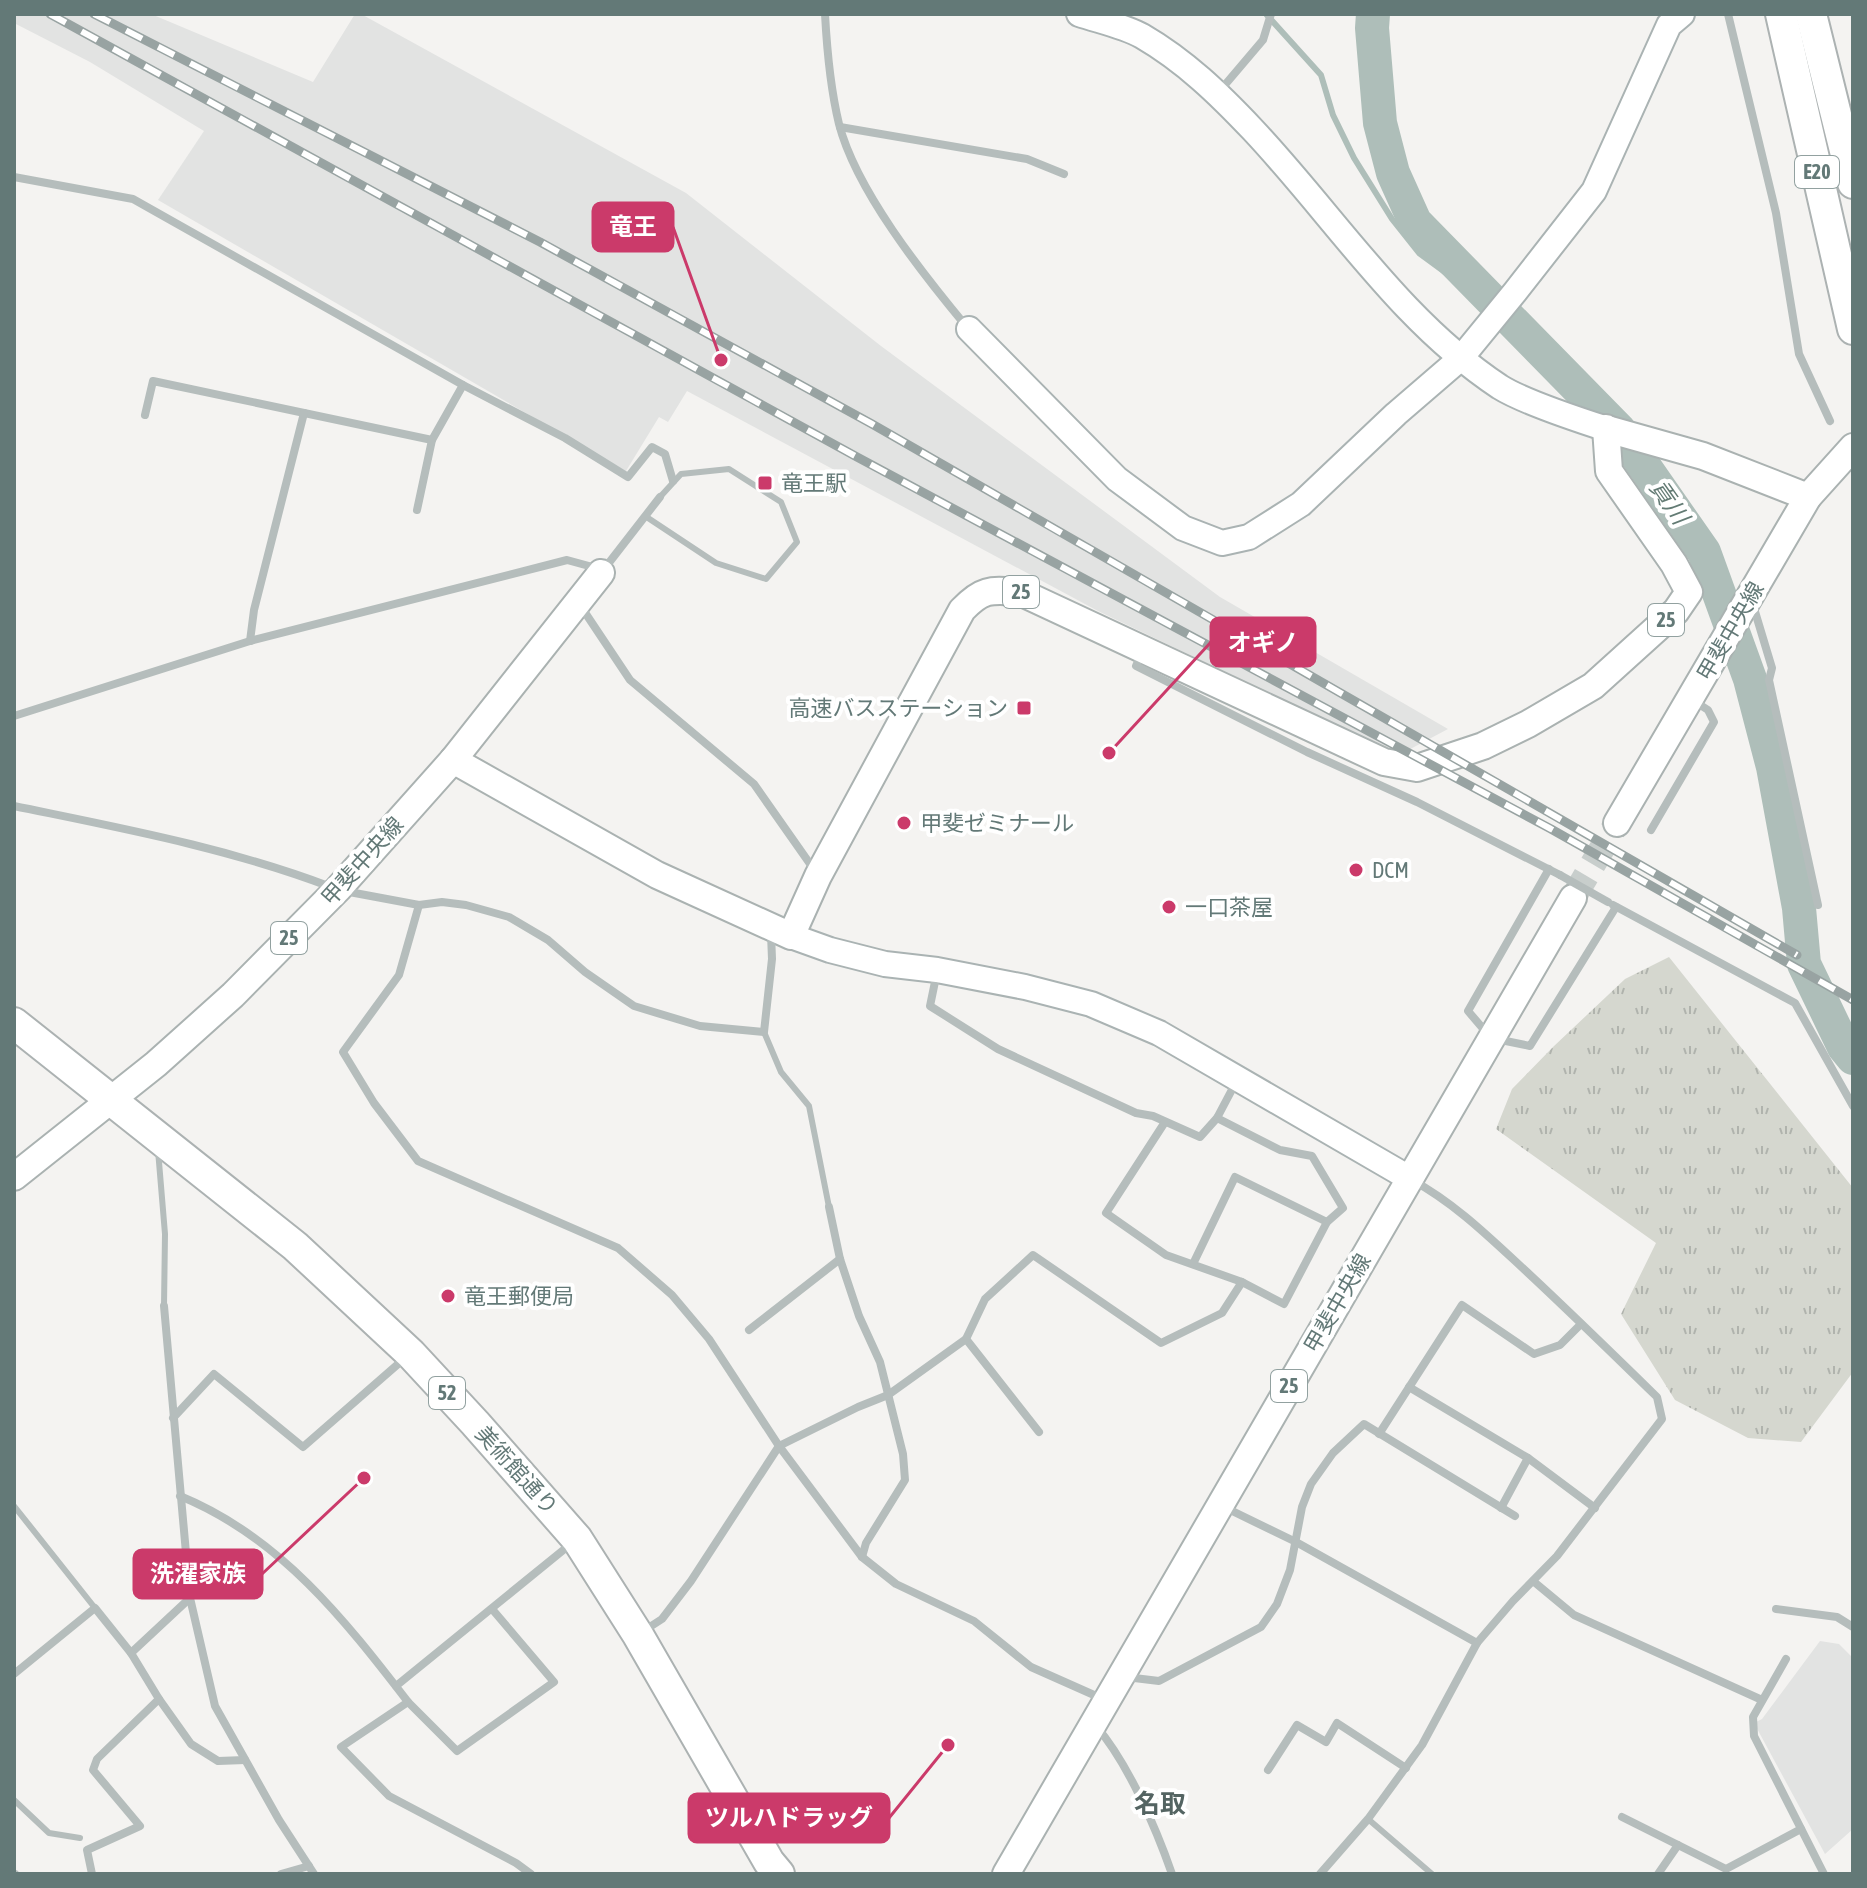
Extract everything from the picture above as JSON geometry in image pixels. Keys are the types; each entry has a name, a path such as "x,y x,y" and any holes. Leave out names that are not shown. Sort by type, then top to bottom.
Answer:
{"highway":[{"name":"E20","path":"1781,14 1853,329"},
{"name":"E20","path":"1811,14 1853,183"},
{"name":"美術館通り","path":"14,1023 295,1246 411,1354 577,1539 638,1635 769,1862 779,1874"}],"main road":[{"path":"1606,429 1703,456 1808,497"},
{"name":"25","path":"781,933 818,876 962,610 977,595 990,590 1020,592 1384,762 1417,768 1483,746 1593,686 1676,611 1689,592 1674,564 1609,471 1606,429"},
{"name":"甲斐中央線","path":"1617,823 1808,497 1853,447"},
{"name":"甲斐中央線","path":"14,1177 156,1064 233,995 338,889 453,760 601,573"},
{"path":"453,760 657,875 781,933"},
{"name":"甲斐中央線","path":"1006,1874 1573,898"}],"street":[{"path":"825,14 828,67 840,127 862,181 923,274 969,329 1117,479 1183,528 1222,543 1249,537 1301,504 1396,414 1461,358 1594,191 1669,25 1682,14"},
{"path":"1079,14 1139,34 1181,61 1217,93 1278,157 1386,287 1461,358 1503,389 1606,429"},
{"path":"1217,93 1263,40 1271,14"},
{"path":"1728,14 1776,213 1799,354 1830,421"},
{"path":"840,127 1027,159 1064,174"},
{"path":"14,177 133,199 463,385 565,438 628,477 652,447 665,454 673,481"},
{"path":"145,415 153,381 432,440"},
{"path":"417,510 432,440 463,385"},
{"path":"250,641 254,610 304,413"},
{"path":"14,716 250,641 567,560 601,573 660,497"},
{"path":"1750,597 1772,668 1769,680 1818,905"},
{"path":"577,601 630,680 754,784 818,876"},
{"path":"1143,650 1136,666 1549,869 1795,1003 1853,1106"},
{"path":"1651,830 1714,722 1708,710 1692,694"},
{"path":"14,806 123,828 281,868 338,889 384,900 419,905 442,902 466,905 509,917 548,940 585,972 634,1006 700,1026 764,1032 772,959 781,933 885,964 937,970 1025,987 1091,1004 1159,1033 1238,1078 1442,1197 1475,1223 1657,1397 1662,1419 1557,1556 1477,1643 1422,1745 1368,1819 1320,1874"},
{"path":"1549,869 1468,1011 1491,1038 1530,1046 1612,904"},
{"path":"419,905 399,975 343,1052 374,1103 418,1161 618,1248 672,1295 709,1339 779,1446 862,1557 896,1584 974,1621 1031,1667 1099,1712 1163,1847 1172,1874"},
{"path":"937,970 930,1006 998,1049 1136,1113 1153,1116 1200,1137 1217,1118 1238,1078"},
{"path":"1165,1122 1106,1213 1166,1255 1242,1282 1284,1304 1327,1222 1343,1208 1312,1156 1280,1150 1217,1118"},
{"path":"1193,1264 1235,1177 1327,1222"},
{"path":"829,1207 840,1259 859,1316 880,1362 903,1454 905,1480 866,1543 862,1557"},
{"path":"638,1635 662,1619 691,1581 779,1446 888,1395 966,1339 985,1299 1033,1255 1161,1343 1222,1313 1242,1282"},
{"path":"749,1330 840,1259"},
{"path":"1379,1434 1462,1305 1534,1354 1560,1345 1581,1324"},
{"path":"164,1306 190,1598 215,1706 312,1870 281,1874"},
{"path":"966,1339 1039,1432"},
{"path":"173,1418 214,1374 303,1447 411,1354"},
{"path":"1409,1387 1528,1458 1595,1508"},
{"path":"1120,1676 1159,1681 1261,1627 1277,1604 1290,1570 1302,1507 1311,1484 1333,1453 1364,1424 1515,1516"},
{"path":"1501,1508 1528,1458"},
{"path":"180,1496 244,1530 306,1579 350,1625 408,1702 457,1751 554,1682 492,1609"},
{"path":"1220,1505 1296,1542 1477,1643"},
{"path":"396,1686 577,1539"},
{"path":"1533,1581 1574,1615 1762,1700"},
{"path":"131,1653 190,1598"},
{"path":"14,1674 95,1608 131,1653 191,1744 218,1761 245,1760"},
{"path":"1776,1609 1837,1617 1853,1627"},
{"path":"1786,1659 1753,1717 1754,1736 1824,1874"},
{"path":"92,1874 87,1850 140,1826 93,1770 97,1759 159,1699"},
{"path":"408,1702 341,1747 389,1796 516,1863 531,1874"},
{"path":"1268,1770 1297,1725 1326,1742 1337,1723 1406,1768"},
{"path":"1622,1817 1726,1869 1801,1829"},
{"path":"1658,1874 1678,1845"}],"lane":[{"path":"645,516 716,563 766,579 797,542 781,502 729,469 681,474 660,497"},
{"path":"764,1032 781,1072 809,1106 829,1207"},
{"path":"156,1137 165,1234 164,1306"},
{"path":"14,1506 95,1608"},
{"path":"14,1800 49,1833 80,1838"},
{"path":"1368,1819 1432,1874"}],"shaded area":[{"path":"14,14 151,14 313,82 355,14 361,14 686,193 881,346 1220,597 1448,729 1399,755 1098,611 687,391 668,422 659,417 626,471 158,200 204,131 90,62 14,23"},
{"path":"1820,1641 1839,1644 1853,1658 1853,1829 1825,1854 1754,1723 1762,1719"}],"green space":[{"path":"1669,957 1853,1188 1853,1372 1801,1442 1748,1438 1675,1400 1621,1314 1656,1243 1496,1129 1512,1089 1553,1047 1625,979"}],"waterway":[{"path":"1266,14 1321,75 1333,115 1354,158 1392,219 1419,253 1494,308"},
{"name":"貢川","path":"1373,14 1380,123 1393,173 1415,222 1619,430 1704,552 1750,679 1773,767 1799,908 1804,964 1844,1047 1853,1058"}],"tunnel":[{"path":"1573,898 1617,823"}],"railway":[{"path":"50,14 857,457 1551,829 1853,1000"},
{"path":"94,14 540,242 872,424 1797,955"}],"place":[{"name":"竜王","path":"721,360"},
{"name":"竜王駅","path":"765,483"},
{"name":"高速バスステーション","path":"1024,708"},
{"name":"オギノ","path":"1109,753"},
{"name":"甲斐ゼミナール","path":"904,823"},
{"name":"DCM","path":"1356,870"},
{"name":"一口茶屋","path":"1169,907"},
{"name":"竜王郵便局","path":"448,1296"},
{"name":"洗濯家族","path":"364,1478"},
{"name":"ツルハドラッグ","path":"948,1745"}],"district":[{"name":"名取","path":"1160,1804"}]}
